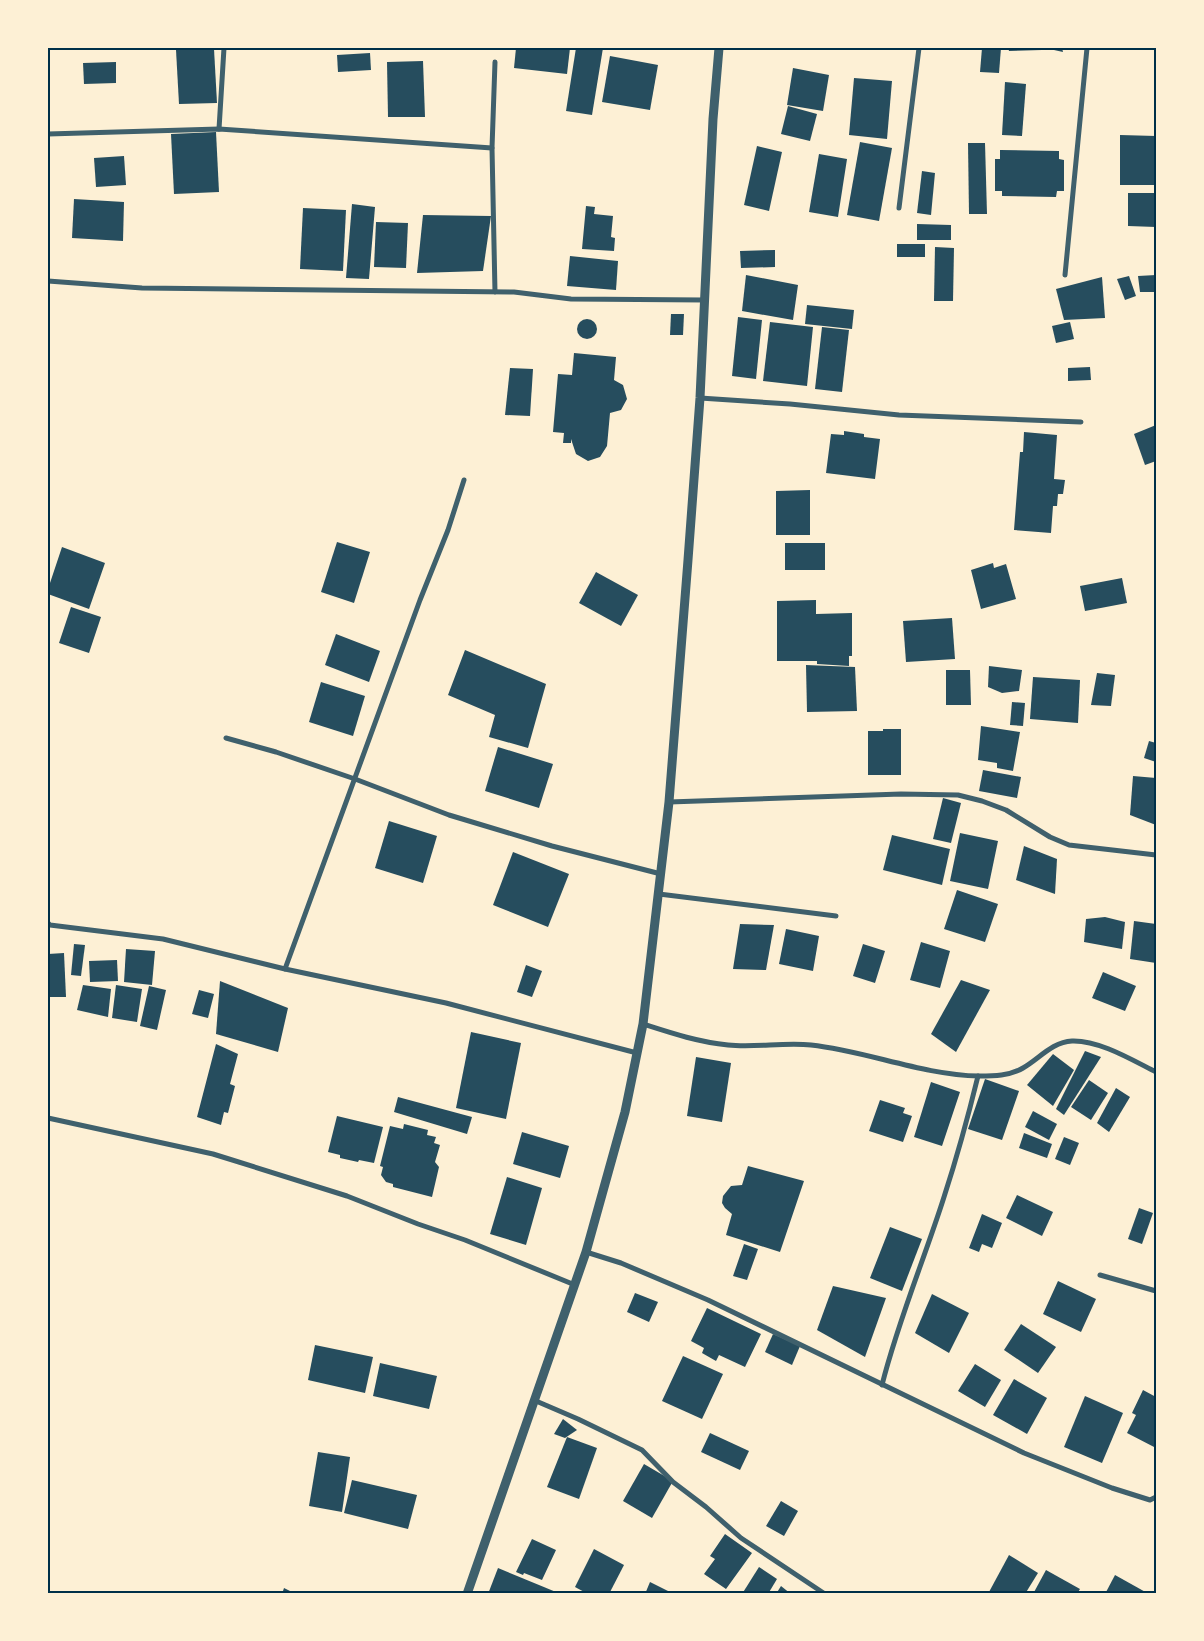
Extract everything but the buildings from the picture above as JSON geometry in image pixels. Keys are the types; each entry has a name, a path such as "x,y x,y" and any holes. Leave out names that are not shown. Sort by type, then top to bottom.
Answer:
{"street":[{"path":"219,130 224,48"},
{"path":"467,1594 536,1401 586,1252 625,1112 643,1024 669,802 700,398 712,119 719,48"},
{"path":"899,208 919,48"},
{"path":"1065,275 1087,48"},
{"path":"495,62 492,148 495,292"},
{"path":"48,134 219,130 492,148"},
{"path":"48,281 142,288 514,292 571,299 704,300"},
{"path":"700,398 899,414 1081,422"},
{"path":"285,969 420,600 442,545 464,480"},
{"path":"226,738 276,752 355,779 449,815 552,846 661,874"},
{"path":"669,802 901,794 958,795 1006,810 1050,837 1069,845 1156,855"},
{"path":"659,894 836,916"},
{"path":"48,923 50,925 163,939 285,969 446,1003 637,1053"},
{"path":"643,1024 696,1040 729,1045 810,1045 914,1066 978,1076 1008,1074 1022,1069 1054,1046 1071,1041 1097,1044 1156,1072"},
{"path":"882,1385 899,1324 944,1198 978,1076"},
{"path":"48,1118 213,1154 346,1196 465,1240 575,1285"},
{"path":"586,1252 621,1263 708,1300 1024,1453 1112,1488 1150,1500 1156,1497"},
{"path":"1100,1275 1156,1291"},
{"path":"536,1401 642,1450 674,1482 742,1538 825,1594"}]}
